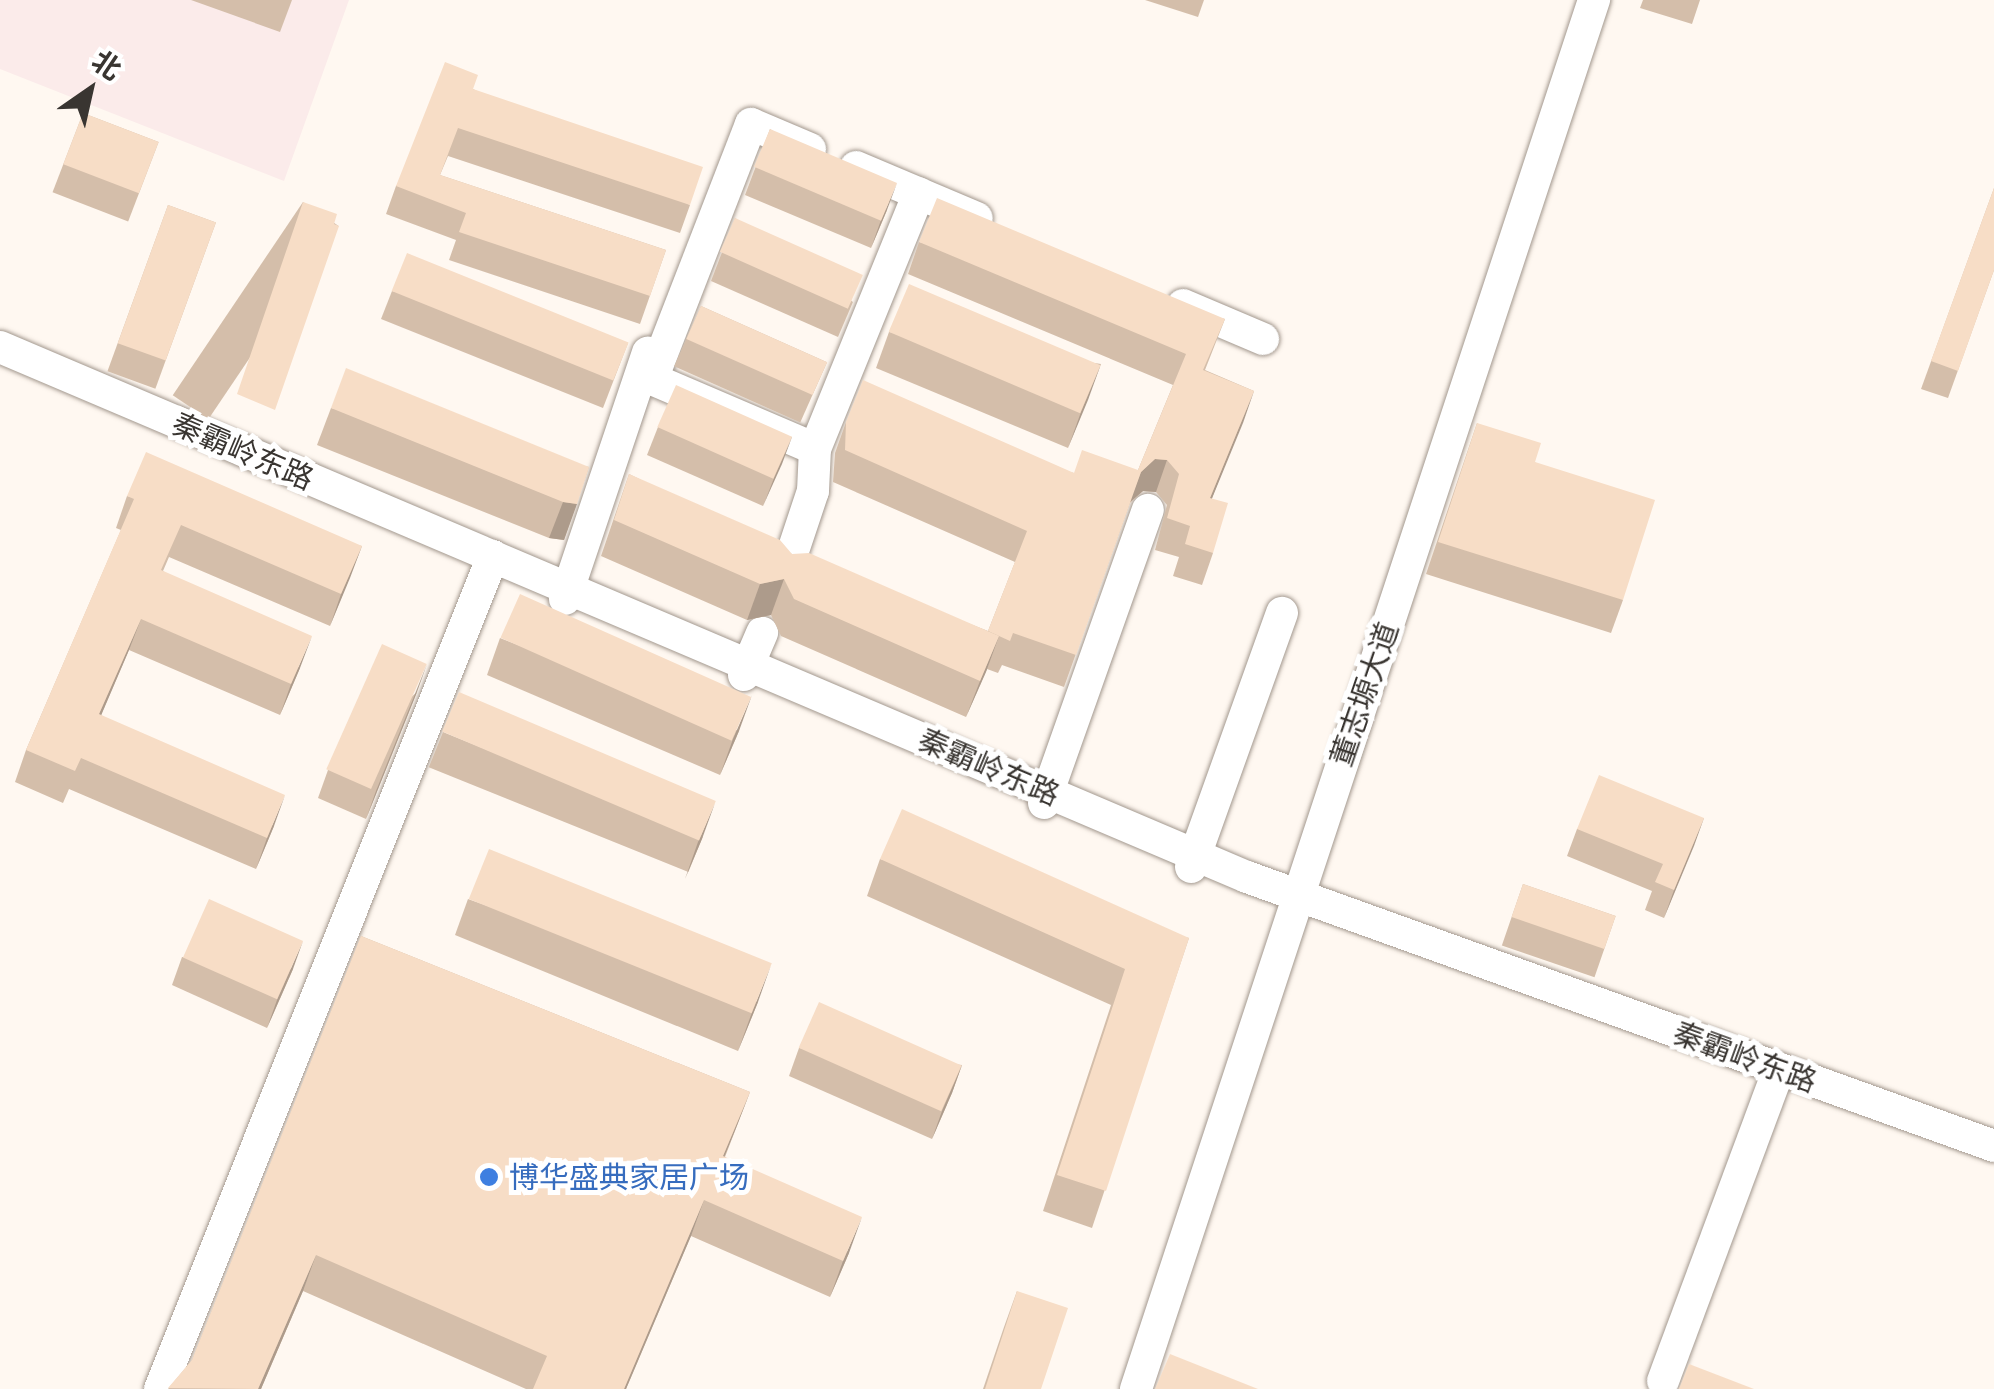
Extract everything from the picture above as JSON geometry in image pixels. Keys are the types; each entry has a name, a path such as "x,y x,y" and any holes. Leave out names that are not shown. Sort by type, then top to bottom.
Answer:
{"street":[{"name":"董志塬大道","path":"1136,1389 1578,0"},
{"name":"董志塬大道","path":"1122,1389 1594,0"},
{"path":"815,449 652,379 751,124 1010,232"},
{"path":"566,594 705,186"},
{"path":"786,572 813,491 815,449 919,193"},
{"path":"1154,293 1263,339"},
{"name":"秦霸岭东路","path":"0,347 1193,861 1777,1074 1994,1146"},
{"name":"秦霸岭东路","path":"0,360 491,561"},
{"path":"1046,798 1148,510"},
{"path":"160,1389 491,561"},
{"path":"1193,861 1282,613"},
{"path":"747,670 762,632"},
{"name":"秦霸岭东路","path":"1777,1074 1994,1159"},
{"path":"1663,1381 1777,1074"}],"shaded area":[{"path":"0,0 349,0 284,181 0,69"}],"building":[{"path":"445,62 478,75 473,89 703,167 690,205 458,128 440,175 666,250 650,296 459,232 466,213 396,186"},
{"path":"83,113 159,142 139,193 63,164"},
{"path":"770,129 897,183 881,221 754,167"},
{"path":"1994,188 1994,270 1958,371 1931,361"},
{"path":"937,198 1225,319 1203,370 1254,391 1210,498 1228,503 1213,553 1185,544 1190,526 1167,518 1179,474 1167,460 1155,459 1141,472 1076,655 1013,633 1010,641 988,631 1027,531 845,450 846,422 863,380 1074,473 1082,450 1138,470 1186,354 919,242"},
{"path":"303,202 337,214 334,224 339,226 275,410 237,394"},
{"path":"168,205 216,222 166,361 118,343"},
{"path":"735,218 863,275 848,309 720,252"},
{"path":"407,253 629,343 613,381 392,291"},
{"path":"909,284 1100,365 1080,413 889,332"},
{"path":"701,306 827,362 812,395 686,339"},
{"path":"346,368 589,467 577,504 563,502 331,408"},
{"path":"676,385 792,437 773,479 657,427"},
{"path":"1477,423 1541,443 1535,462 1655,500 1623,600 1438,542"},
{"path":"146,452 362,546 341,594 181,525 161,570 312,636 291,684 141,619 99,714 285,795 267,838 81,758 75,771 26,750 134,499 127,496"},
{"path":"629,474 780,540 792,554 809,553 999,636 980,681 794,599 784,579 760,584 614,520"},
{"path":"520,594 751,697 732,741 500,638"},
{"path":"382,644 427,664 371,789 326,769"},
{"path":"459,692 716,801 699,841 442,732"},
{"path":"1599,775 1704,818 1674,890 1655,882 1663,864 1577,829"},
{"path":"902,809 1189,938 1106,1191 1057,1175 1125,969 880,859"},
{"path":"489,849 772,963 752,1013 469,899"},
{"path":"1523,884 1616,916 1604,949 1512,917"},
{"path":"209,899 303,941 277,999 183,957"},
{"name":"博华盛典家居广场","path":"361,936 750,1092 723,1156 862,1217 843,1261 704,1200 624,1389 533,1389 547,1356 316,1255 258,1389 168,1388 192,1360"},
{"path":"819,1002 962,1065 941,1111 799,1048"},
{"path":"1017,1291 1068,1308 1041,1389 985,1389"},
{"path":"1170,1354 1258,1389 1155,1389"},
{"path":"1689,1364 1754,1389 1679,1389"}],"place":[{"name":"博华盛典家居广场","path":"489,1177"}]}
